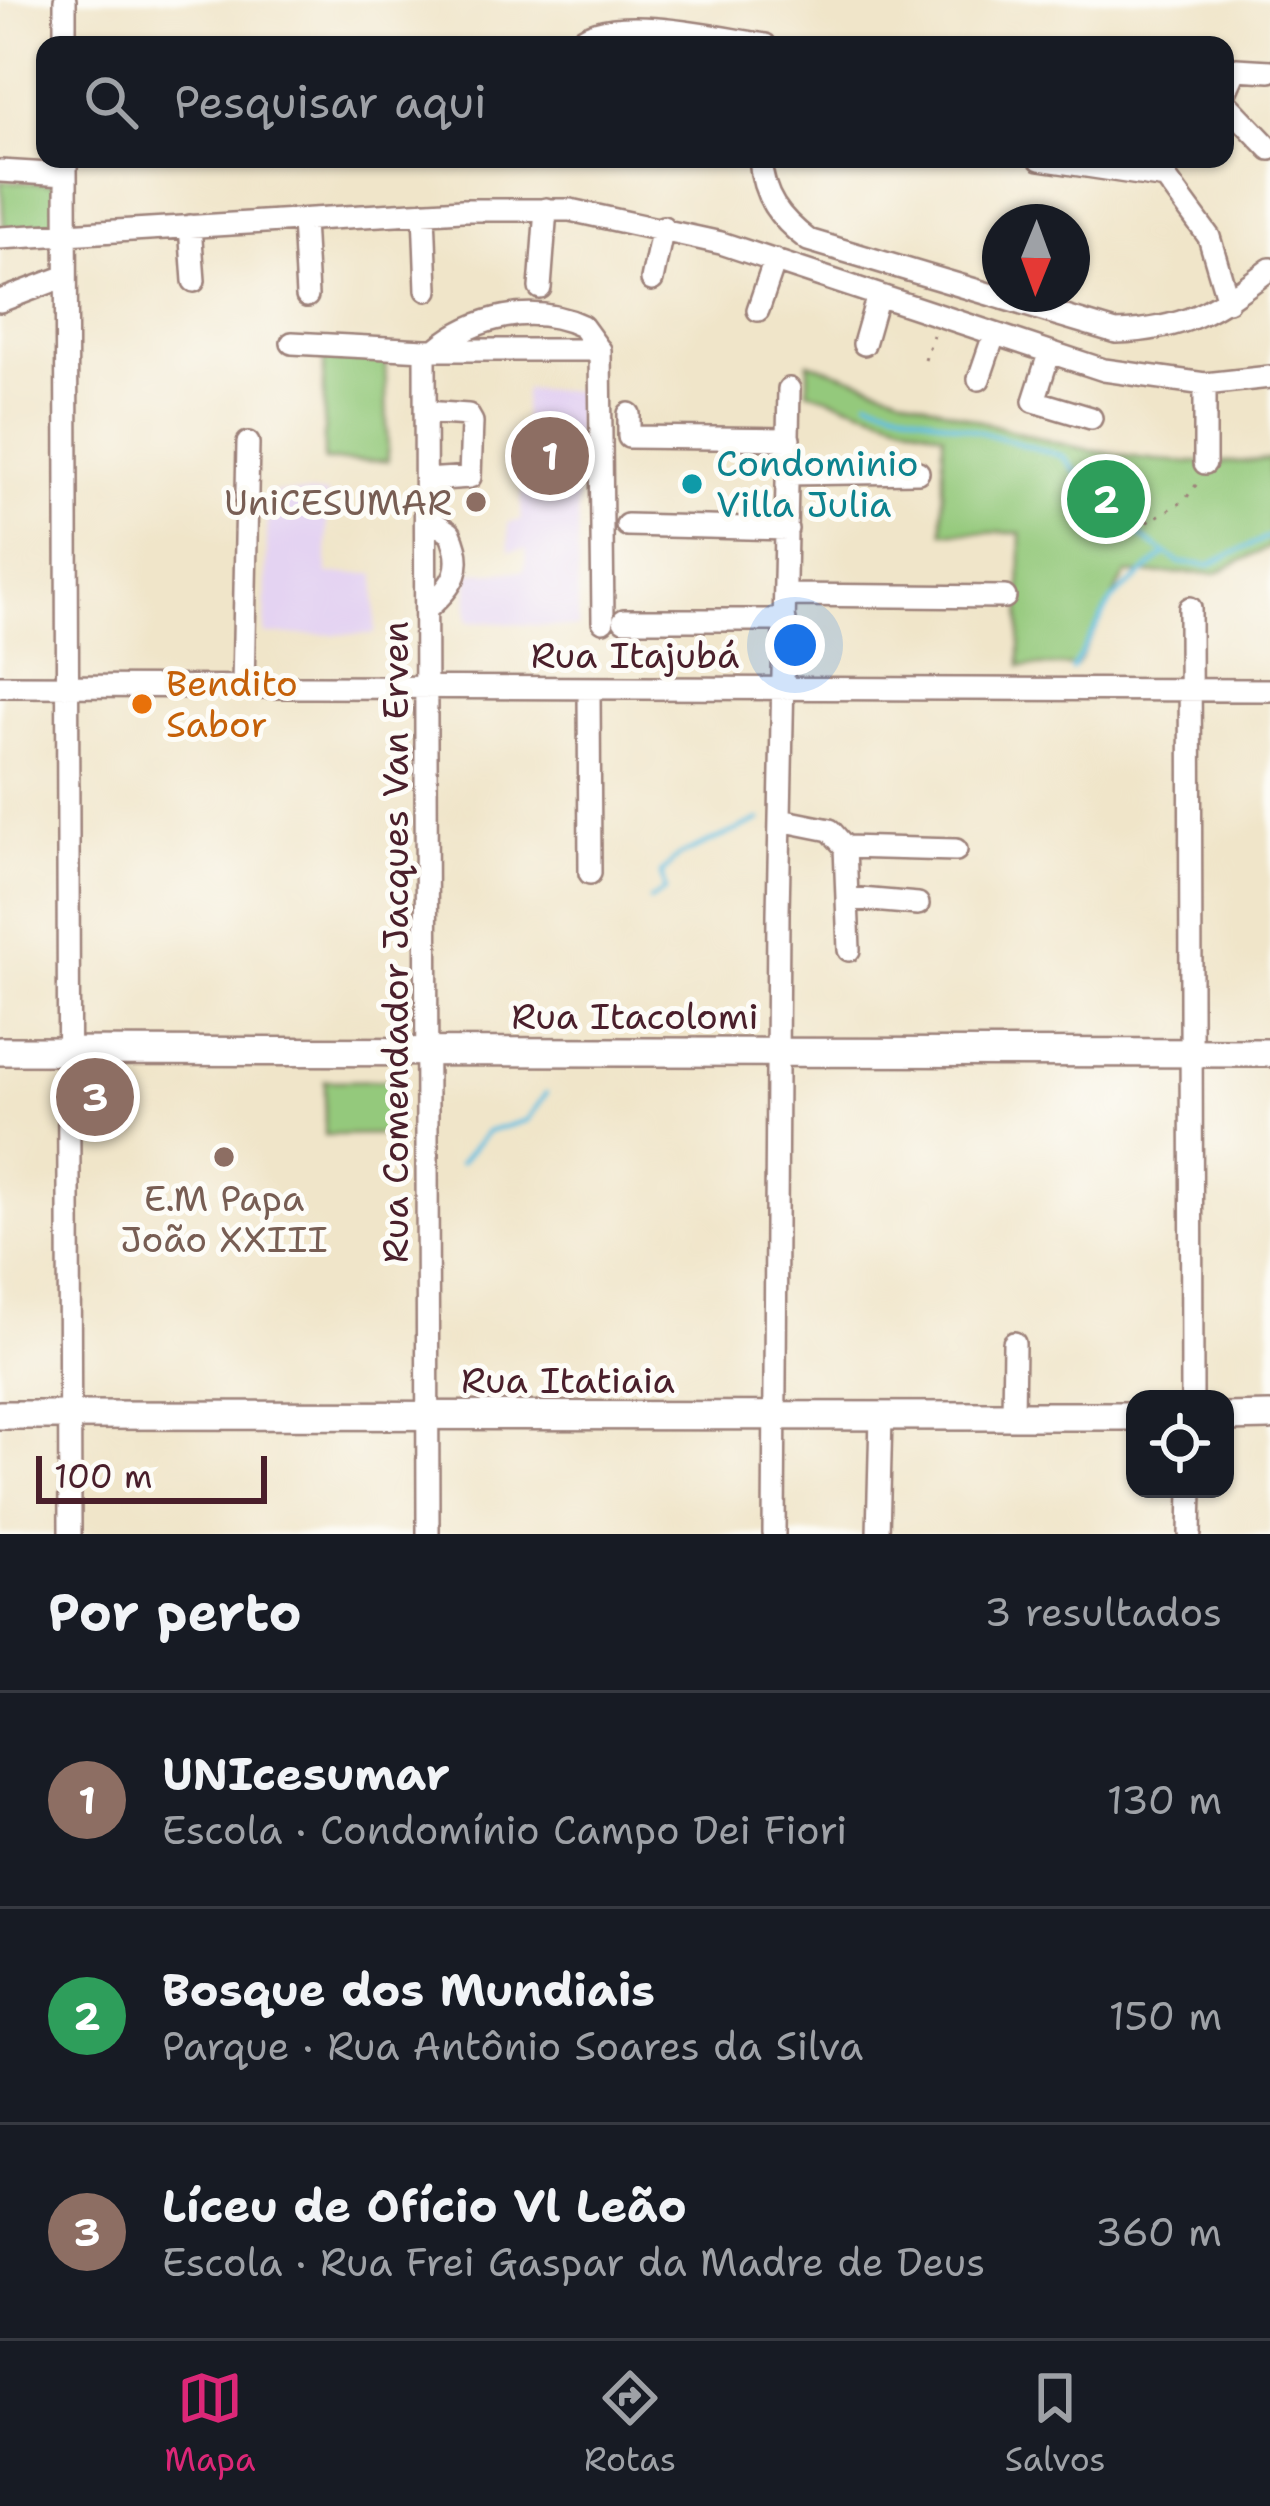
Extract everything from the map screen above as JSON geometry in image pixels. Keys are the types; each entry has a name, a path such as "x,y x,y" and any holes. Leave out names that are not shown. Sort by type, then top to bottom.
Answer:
{"main road":[{"name":"Rua Itacolomi","path":"0,1052 1270,1053"},
{"name":"Rua Itatiaia","path":"0,1415 1126,1416"},
{"path":"1234,1417 1270,1417"}],"street":[{"path":"65,0 65,36"},
{"path":"583,36 620,36"},
{"path":"1234,74 1236,69 1270,71"},
{"path":"1234,108 1270,149"},
{"path":"0,170 44,168"},
{"path":"66,168 70,1534"},
{"path":"760,168 778,217 808,241 1116,332 1162,331 1228,301 1267,276"},
{"path":"1100,168 1166,178"},
{"path":"1159,168 1209,236 1228,301"},
{"path":"0,238 546,209 663,227 775,260 1049,354 1131,376 1205,384 1270,377"},
{"path":"540,288 546,209"},
{"path":"424,212 427,290"},
{"path":"303,220 307,296"},
{"path":"190,226 194,281"},
{"path":"652,280 663,227"},
{"path":"758,310 775,260"},
{"path":"0,301 66,276"},
{"path":"864,344 878,295"},
{"path":"430,350 478,323 531,315 582,326 598,349 614,621 785,620"},
{"path":"979,379 994,335"},
{"path":"292,343 430,350 598,349"},
{"name":"Rua Comendador Jacques Van Erven","path":"428,1534 425,412 430,350"},
{"path":"1049,354 1034,401 1091,418"},
{"path":"1205,384 1205,463"},
{"path":"774,1534 780,820 790,389"},
{"path":"425,412 468,415 472,422 470,477 426,480"},
{"path":"629,414 629,437 789,439"},
{"path":"243,687 248,443"},
{"path":"788,474 918,472"},
{"path":"427,518 450,533 459,568 453,585 428,608"},
{"path":"627,525 787,529"},
{"path":"785,595 1005,597"},
{"path":"1190,608 1192,1390"},
{"name":"Rua Itajubá","path":"0,686 1270,690"},
{"path":"589,688 590,873"},
{"path":"780,820 830,830 845,847 849,950"},
{"path":"845,847 956,850"},
{"path":"849,898 918,904"},
{"path":"1013,1416 1014,1343"},
{"path":"878,1534 880,1417"},
{"path":"1190,1534 1191,1498"}],"path":[{"path":"925,360 940,316"},
{"path":"1126,534 1184,501 1205,463"}],"shaded area":[{"name":"UniCESUMAR","path":"524,389 577,391 578,628 468,621 468,573 524,571 527,549 509,551 508,523 521,520"},
{"name":"UniCESUMAR","path":"268,492 327,494 327,574 376,574 375,634 265,635"}],"green space":[{"path":"1,181 55,184 55,225 4,229"},
{"path":"385,353 388,461 324,461 324,356"},
{"path":"808,362 978,420 1092,451 1209,463 1270,459 1270,547 1216,573 1126,574 1076,666 1020,666 1021,533 943,532 943,434 808,391"},
{"path":"396,1080 397,1134 325,1135 325,1081"}],"waterway":[{"path":"868,399 1062,456 1125,526 1180,563 1209,565 1270,536"},
{"path":"1072,669 1112,600 1163,556"},
{"path":"650,900 665,890 661,874 678,856 760,820"},
{"path":"460,1163 487,1132 528,1120 546,1093"}],"place":[{"name":"UNIcesumar","path":"550,456"},
{"name":"Condominio Villa Julia","path":"692,484"},
{"name":"Bosque dos Mundiais","path":"1106,499"},
{"name":"UniCESUMAR","path":"476,502"},
{"name":"Bendito Sabor","path":"142,704"},
{"name":"Líceu de Ofício Vl Leão","path":"95,1097"},
{"name":"E.M Papa João XXIII","path":"224,1157"}]}
